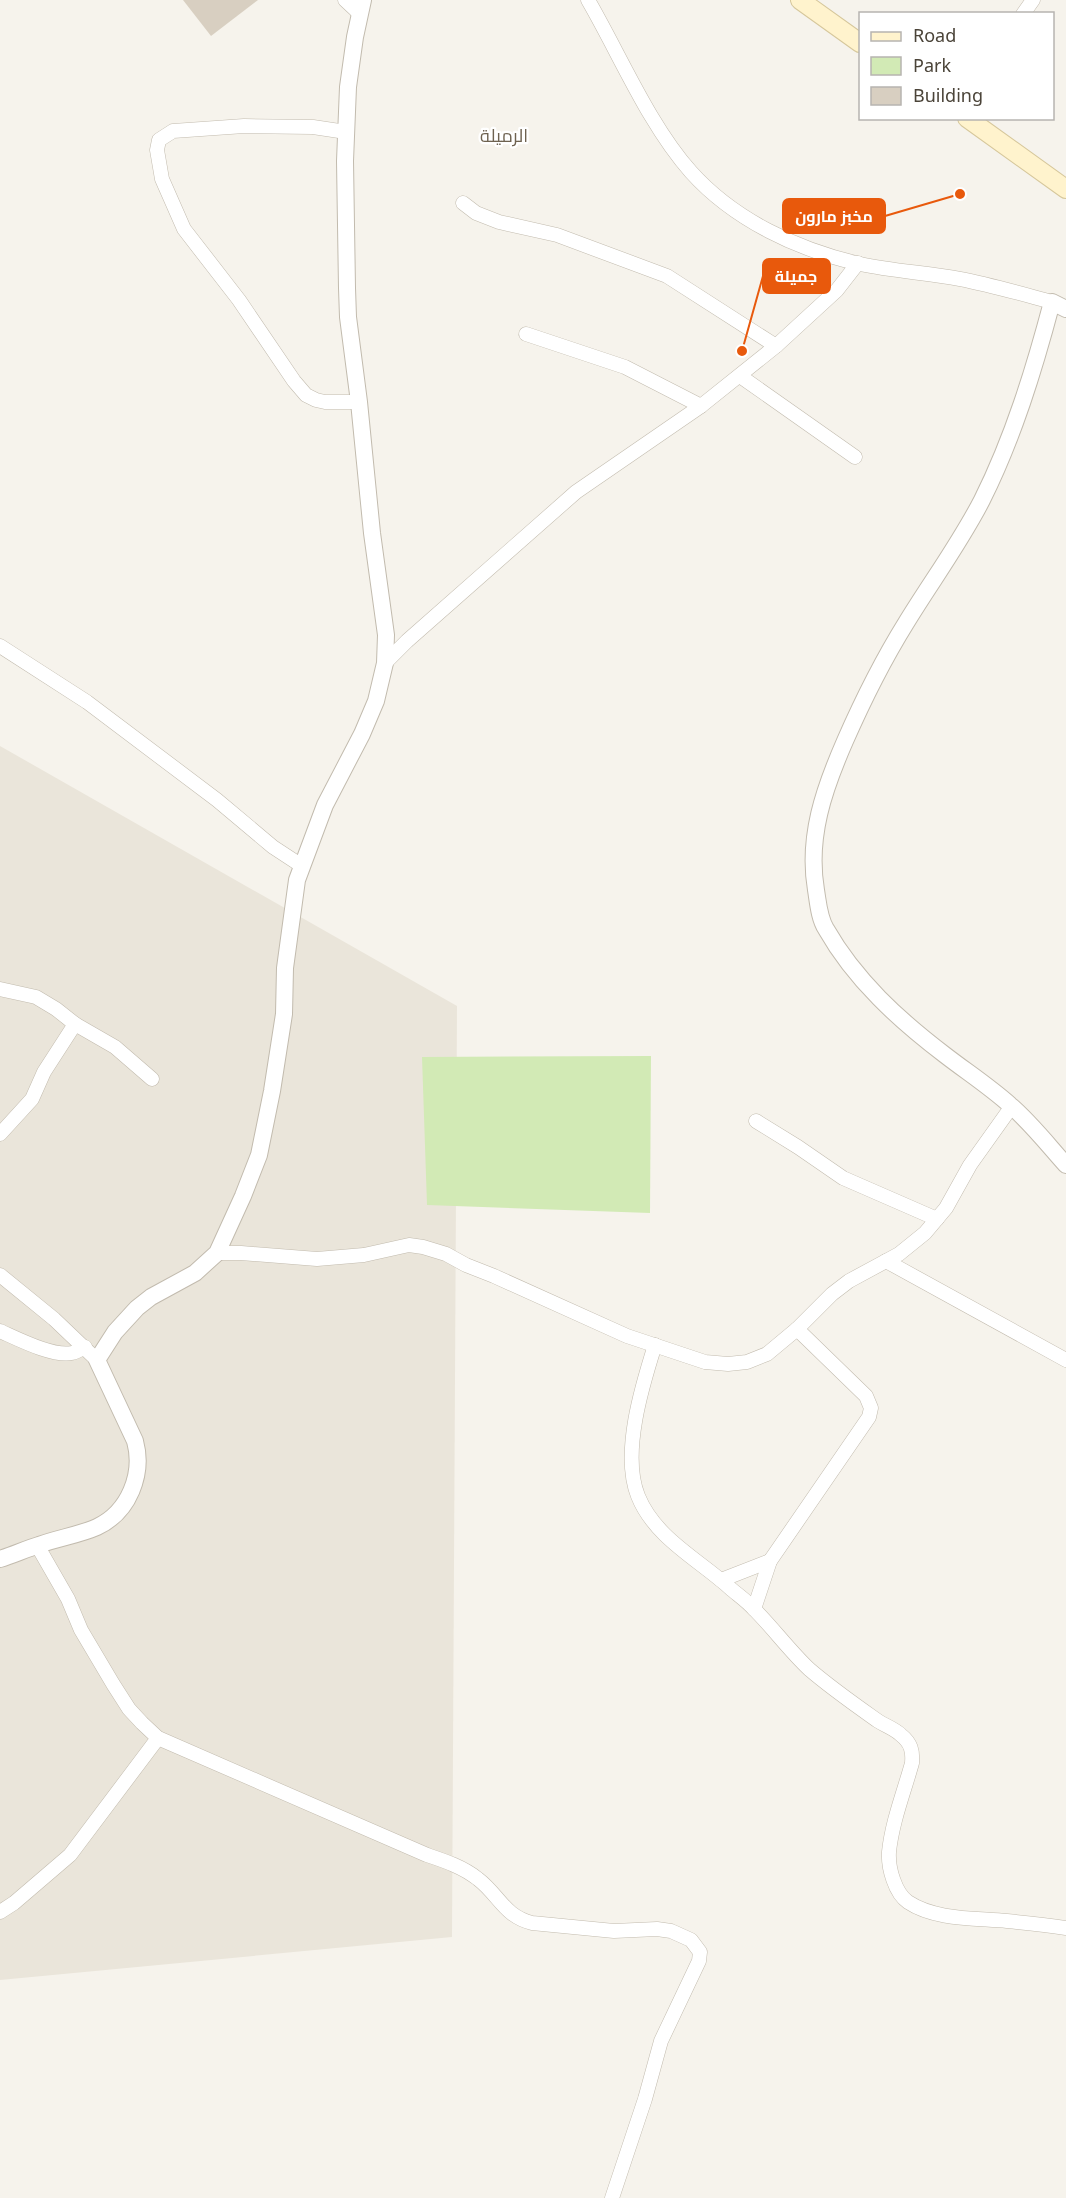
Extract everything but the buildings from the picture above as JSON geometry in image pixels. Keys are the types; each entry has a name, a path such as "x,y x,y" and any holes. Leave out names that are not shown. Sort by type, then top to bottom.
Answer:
{"main road":[{"path":"800,0 859,42"},
{"path":"970,120 1066,189"}],"street":[{"path":"97,1360 115,1332 137,1308 151,1297 195,1273 217,1253 259,1155 279,1053 292,900 325,805 363,734 385,663 386,635 348,317 346,132 348,87 361,7 345,0"},
{"path":"588,0 664,137 690,171 726,204 761,226 810,249 858,263 959,279 1059,306 1041,345 1019,410 988,485 944,565 898,636 858,711 825,790 813,845 813,869 824,926 862,980 919,1034 1012,1106 1066,1165"},
{"path":"346,132 313,128 244,126 173,131 159,140 157,150 162,179 184,229 239,300 294,381 306,394 316,400 359,402"},
{"path":"463,203 476,213 499,222 557,235 667,276 776,346"},
{"path":"385,663 576,492 701,406 776,346 837,290 858,263"},
{"path":"526,334 625,367 701,406"},
{"path":"740,376 855,457"},
{"path":"0,646 87,702 217,800 273,847 302,866"},
{"path":"0,989 36,997 75,1024 115,1047 152,1079"},
{"path":"0,1134 32,1099 44,1072 75,1024"},
{"path":"217,1253 317,1259 364,1255 409,1245 423,1247 447,1254 466,1265 627,1336 705,1362 728,1364 747,1362 767,1354 849,1281 914,1243 937,1219 970,1165 1012,1106"},
{"path":"756,1121 843,1178 937,1219"},
{"path":"886,1261 1066,1360"},
{"path":"0,1275 85,1347 97,1360 139,1454 139,1468 135,1483 124,1503 107,1521 82,1533 37,1545 0,1559"},
{"path":"754,1609 770,1561 865,1425 871,1408 866,1396 797,1329"},
{"path":"0,1331 42,1348 65,1353 73,1353 85,1347"},
{"path":"655,1345 636,1413 633,1478 638,1496 646,1513 664,1535 754,1609 782,1642 839,1694 902,1735 910,1746 913,1752 912,1763 891,1842 889,1860 890,1870 906,1901 941,1915 1066,1929"},
{"path":"37,1545 68,1599 81,1630 113,1684 135,1716 158,1738 459,1867 479,1879 508,1911 520,1920 614,1931 657,1929 680,1934 691,1940 700,1952 699,1961 661,2041 645,2099 612,2198"},
{"path":"721,1580 770,1561"},
{"path":"0,1912 14,1903 70,1855 158,1738"}],"shaded area":[{"path":"0,746 457,1006 452,1937 0,1980"}],"green space":[{"path":"651,1056 650,1213 427,1205 422,1057"}],"place":[{"name":"مخبز مارون","path":"960,194"},
{"name":"جميلة","path":"742,351"}],"district":[{"name":"الرميلة","path":"504,135"}]}
